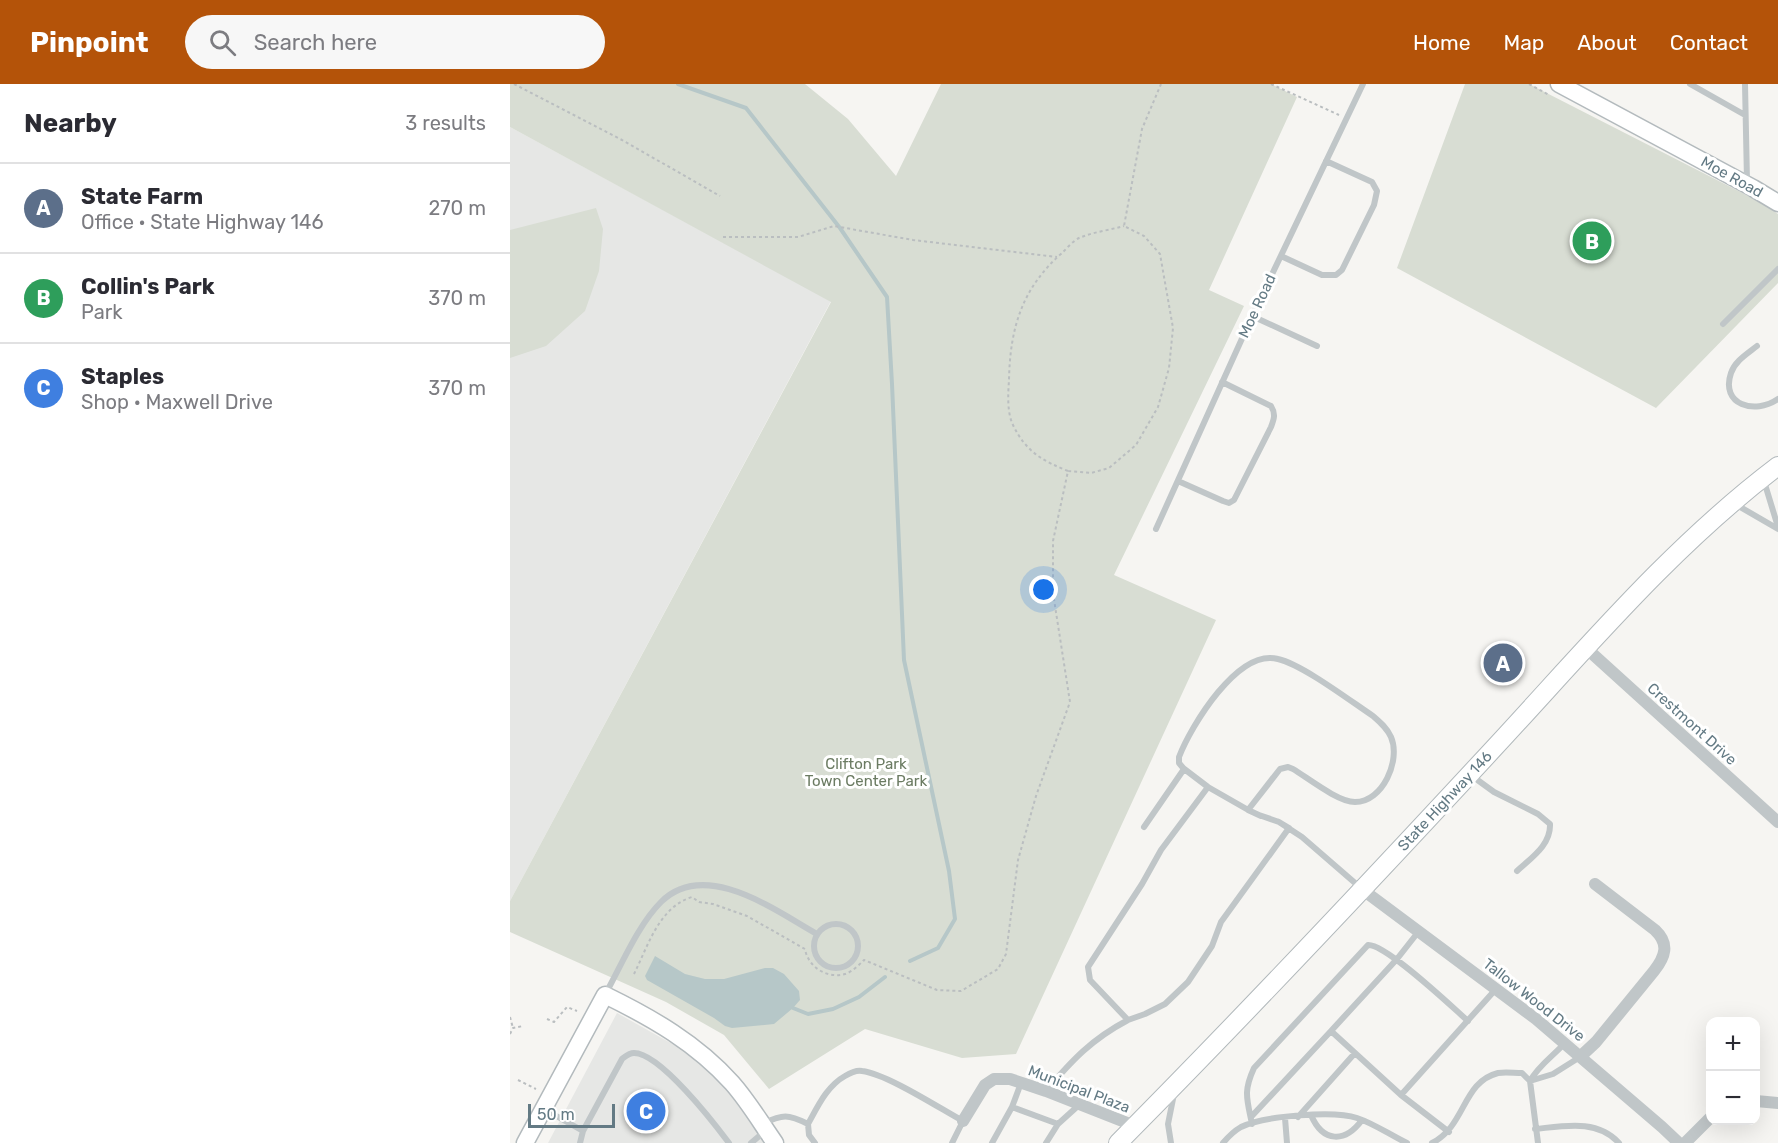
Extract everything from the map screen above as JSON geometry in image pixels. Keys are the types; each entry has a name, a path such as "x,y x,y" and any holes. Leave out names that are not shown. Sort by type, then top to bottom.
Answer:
{"main road":[{"name":"State Highway 146","path":"1118,1143 1363,890 1648,583 1732,503 1778,466"}],"street":[{"name":"Moe Road","path":"1559,84 1747,184 1778,203"},
{"name":"Crestmont Drive","path":"1586,648 1778,822"},
{"path":"1581,1056 1596,1042 1654,971 1662,961 1665,951 1660,934 1595,885"},
{"name":"Tallow Wood Drive","path":"1363,890 1565,1043 1679,1143"},
{"path":"525,1143 604,995 655,1020 708,1058 734,1085 768,1132"},
{"name":"Municipal Plaza","path":"963,1121 979,1093 994,1079 1010,1078 1135,1126"},
{"path":"1760,1101 1778,1103"},
{"path":"1685,1143 1706,1122"}],"lane":[{"name":"Moe Road","path":"1156,529 1252,316 1363,84"},
{"path":"1690,84 1745,115"},
{"path":"1745,84 1747,184"},
{"path":"1281,256 1322,275 1336,276 1342,270 1374,205 1377,191 1372,182 1326,161"},
{"path":"1723,324 1778,269"},
{"path":"1252,316 1317,346"},
{"path":"1757,346 1735,366 1731,375 1732,395 1747,407 1756,408 1767,406 1778,399"},
{"path":"1178,481 1223,501 1234,500 1275,418 1271,406 1222,382"},
{"path":"1763,477 1778,528"},
{"path":"1732,503 1778,528"},
{"path":"1248,810 1280,769 1285,767 1293,769 1345,800 1356,802 1365,800 1379,790 1389,775 1393,762 1392,739 1382,723 1304,671 1279,659 1270,658 1249,665 1233,676 1206,708 1179,757 1179,763 1184,769 1248,810 1289,828 1363,890"},
{"path":"1144,827 1184,769"},
{"path":"1470,774 1494,792 1538,814 1550,824 1551,831 1545,845 1517,872"},
{"path":"1128,1020 1090,980 1088,967 1142,884 1161,850 1209,786"},
{"path":"1047,1091 1085,1047 1128,1020 1165,1004 1188,982 1212,946 1221,922 1289,828"},
{"path":"604,995 650,916 661,902 682,889 707,885 726,887 753,898 817,934"},
{"path":"835,924 848,927 857,938 856,957 843,968 836,969 821,963 814,950 817,934 822,929 835,924"},
{"path":"1223,1143 1252,1120 1397,959 1419,931"},
{"path":"1252,1120 1246,1086 1254,1068 1365,947 1373,945 1397,959 1468,1021"},
{"path":"1401,1095 1496,989"},
{"path":"1331,1031 1401,1095 1449,1132"},
{"path":"1530,1081 1540,1066 1554,1056 1565,1043"},
{"path":"580,1143 583,1131 622,1059 627,1055 638,1053 665,1070 704,1111 729,1143"},
{"path":"1298,1117 1355,1053"},
{"path":"1530,1081 1553,1074 1581,1056"},
{"path":"815,1143 809,1135 808,1124 825,1095 835,1083 859,1070 876,1074 963,1121 952,1143"},
{"path":"1432,1143 1449,1132 1473,1089 1485,1079 1499,1073 1522,1073 1530,1081 1538,1143"},
{"path":"992,1143 1012,1107 1021,1082"},
{"path":"1171,1143 1168,1124 1176,1085"},
{"path":"1046,1143 1058,1124 1078,1105"},
{"path":"1012,1107 1058,1124"},
{"path":"543,1109 583,1131"},
{"path":"1252,1120 1331,1113 1362,1120 1407,1143"},
{"path":"751,1143 768,1132 784,1115 792,1115 808,1124"},
{"path":"1311,1115 1316,1127 1323,1134 1332,1138 1341,1137 1350,1132 1362,1120"},
{"path":"1285,1118 1287,1143"},
{"path":"1536,1129 1580,1125 1600,1129 1619,1143"}],"path":[{"path":"514,84 720,196"},
{"path":"1124,226 1143,129 1161,84"},
{"path":"1271,84 1346,118"},
{"path":"723,237 798,237 834,226 913,240 1058,257"},
{"path":"1124,226 1144,236 1160,254 1168,291 1173,328 1169,368 1158,407 1136,445 1109,468 1091,473 1068,471 1032,453 1013,424 1008,397 1009,356 1018,315 1030,288 1045,268 1058,257 1078,238 1124,226"},
{"path":"634,974 664,916 692,897 699,902 747,916 805,949 806,958 814,967 831,974 845,974 864,960 938,990 961,991 998,969 1006,954 1017,860 1036,796 1070,702 1053,593 1053,541 1068,471"},
{"path":"547,1020 554,1022 567,1007 577,1011"},
{"path":"510,1017 510,1034"},
{"path":"511,1028 523,1026"},
{"path":"518,1080 536,1089"}],"shaded area":[{"path":"510,127 831,301 510,901"},
{"path":"655,956 685,974 705,979 724,979 773,968 784,974 799,991 800,1000 774,1024 732,1028 725,1026 647,980 645,976"},
{"path":"617,1013 685,1051 719,1080 766,1143 548,1143"}],"green space":[{"name":"Clifton Park Town Center Park","path":"510,84 805,84 848,119 896,176 941,84 1271,84 1297,97 1209,290 1244,306 1114,575 1216,620 1016,1054 962,1058 865,1029 769,1089 724,1035 666,1002 510,932 510,901 831,302 510,127"},
{"path":"1465,84 1529,84 1758,201 1778,214 1778,283 1656,408 1397,268"},
{"path":"596,208 603,229 599,271 585,311 546,346 510,358 510,230"}],"waterway":[{"path":"678,84 746,108 840,228 887,297 904,660 949,871 955,919 938,948 910,961"},
{"path":"793,1008 808,1014 833,1009 859,997 885,977"}],"place":[{"name":"Collin's Park","path":"1592,241"},
{"name":"State Farm","path":"1503,663"},
{"name":"Staples","path":"646,1111"}]}
